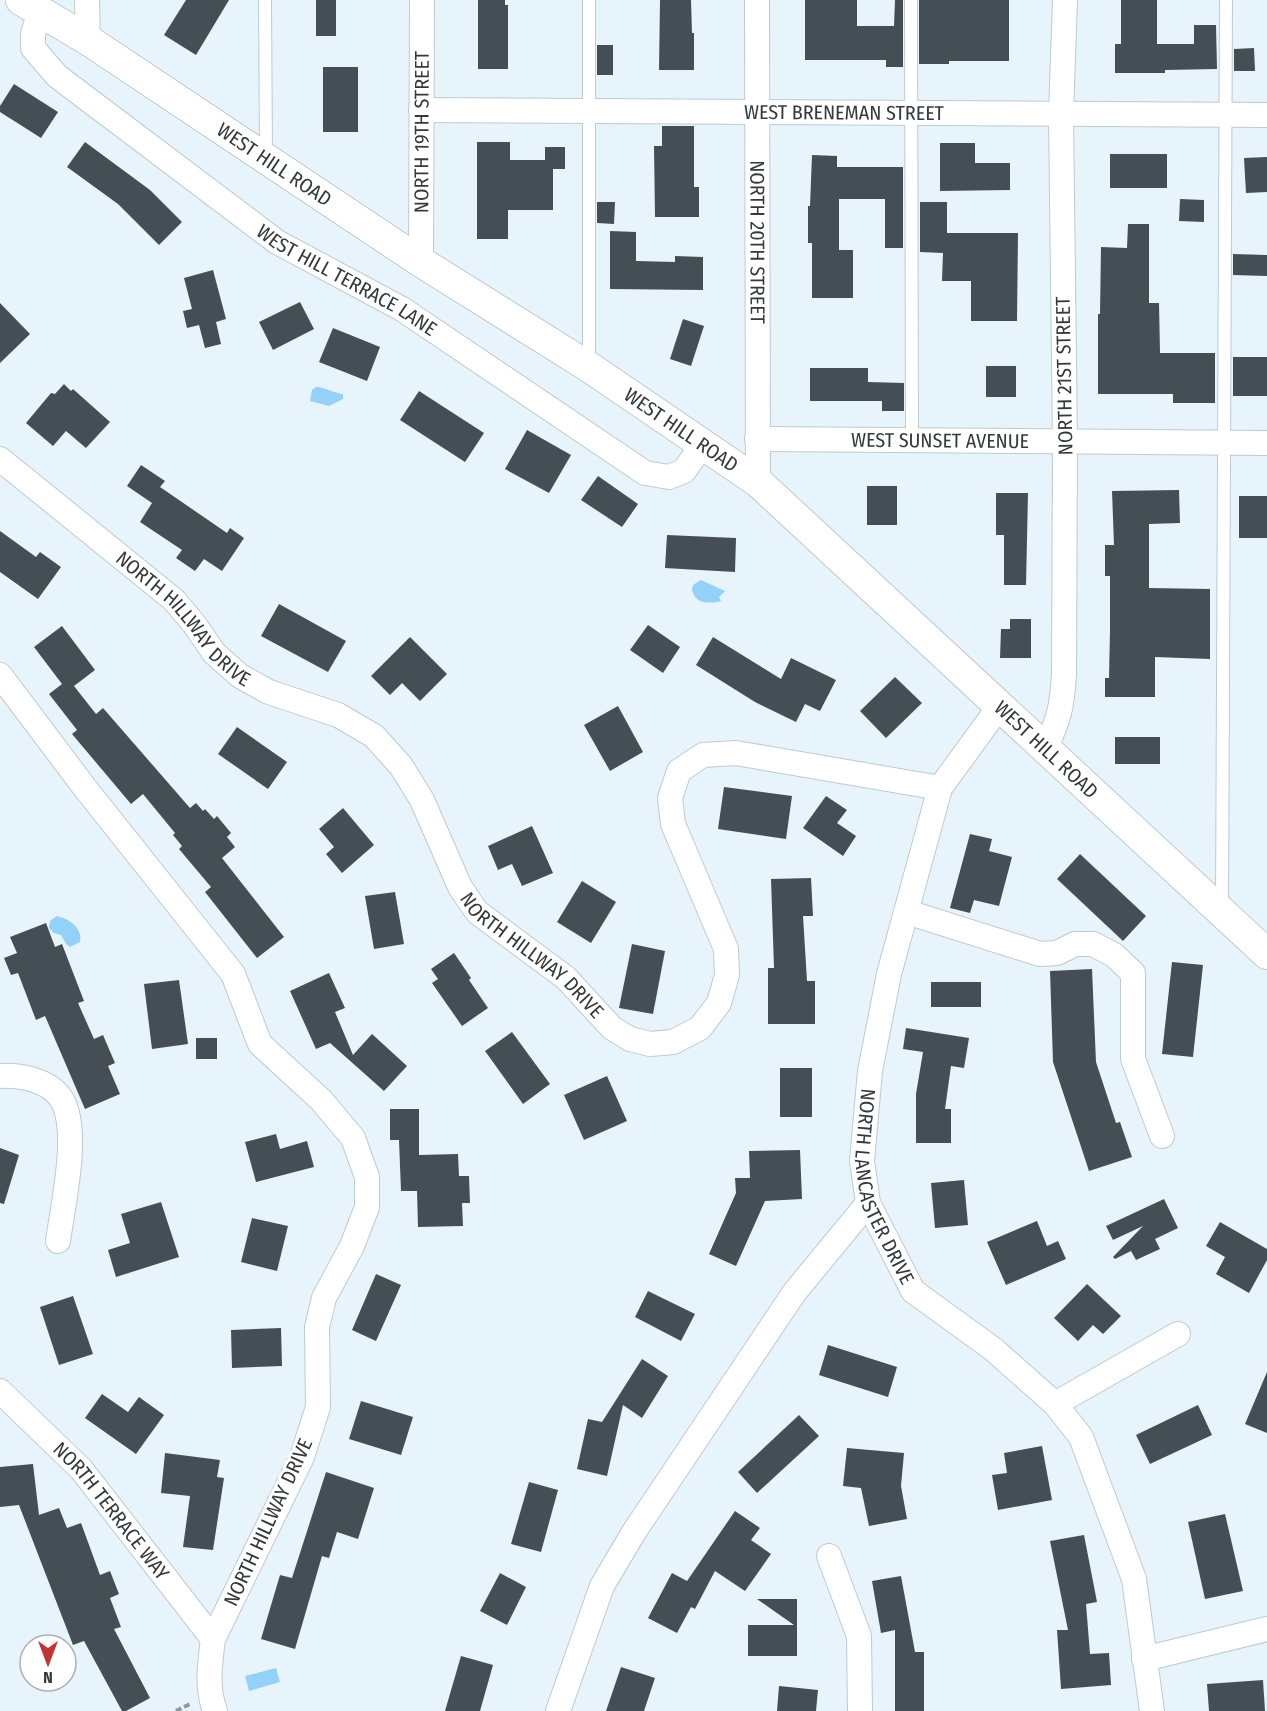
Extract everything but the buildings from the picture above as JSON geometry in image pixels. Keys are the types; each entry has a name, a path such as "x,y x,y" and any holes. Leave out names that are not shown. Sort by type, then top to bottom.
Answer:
{"street":[{"path":"87,0 88,40"},
{"name":"NORTH 19TH STREET","path":"421,262 422,0"},
{"name":"NORTH 20TH STREET","path":"757,0 758,482"},
{"name":"NORTH 21ST STREET","path":"1045,749 1062,707 1065,442 1061,114 1065,0"},
{"name":"WEST HILL ROAD","path":"31,6 88,40 421,262 589,367 758,482 1267,954"},
{"name":"WEST HILL TERRACE LANE","path":"31,6 33,48 57,76 277,242 402,309 645,473 669,477 684,471 703,444"},
{"name":"WEST BRENEMAN STREET","path":"421,110 1267,115"},
{"name":"WEST SUNSET AVENUE","path":"757,439 1267,443"},
{"name":"NORTH HILLWAY DRIVE","path":"0,459 174,600 214,653 240,676 269,692 338,715 374,736 400,766 422,800 460,887 477,912 566,978 612,1028 630,1039 650,1044 674,1042 700,1028 718,1003 727,975 726,949 673,824 670,798 679,771 703,755 736,753 940,788"},
{"name":"NORTH HILLWAY DRIVE","path":"0,675 85,788 234,974 260,1044 321,1100 353,1138 367,1177 367,1207 352,1246 324,1298 317,1327 318,1407 302,1457 213,1639 209,1672 210,1697 215,1711"},
{"name":"NORTH LANCASTER DRIVE","path":"999,707 940,788 889,974 870,1071 862,1161 868,1203 913,1291 993,1349 1055,1404 1081,1437 1134,1579 1152,1711"},
{"path":"907,912 1040,954 1057,952 1075,944 1093,944 1114,956 1133,973 1133,1059 1162,1136"},
{"path":"0,1076 17,1075 45,1084 61,1098 70,1123 68,1162 58,1240"},
{"path":"558,1711 602,1586 629,1541 794,1293 868,1203"},
{"path":"1055,1404 1178,1334"},
{"name":"NORTH TERRACE WAY","path":"0,1391 81,1469 213,1639"},
{"path":"829,1556 859,1636 860,1711"},
{"path":"1144,1659 1267,1629"}],"lane":[{"path":"265,0 266,159"},
{"path":"589,0 589,367"},
{"path":"911,0 912,440"},
{"path":"1222,913 1226,0"}],"water":[{"path":"316,387 343,394 343,399 329,406 310,401 312,390"},
{"path":"701,580 725,591 719,597 721,601 707,603 696,598 692,590 693,585"},
{"path":"57,916 66,919 77,928 80,942 70,947 61,935 49,928 50,921"},
{"path":"276,1668 280,1682 249,1691 245,1676"}]}
